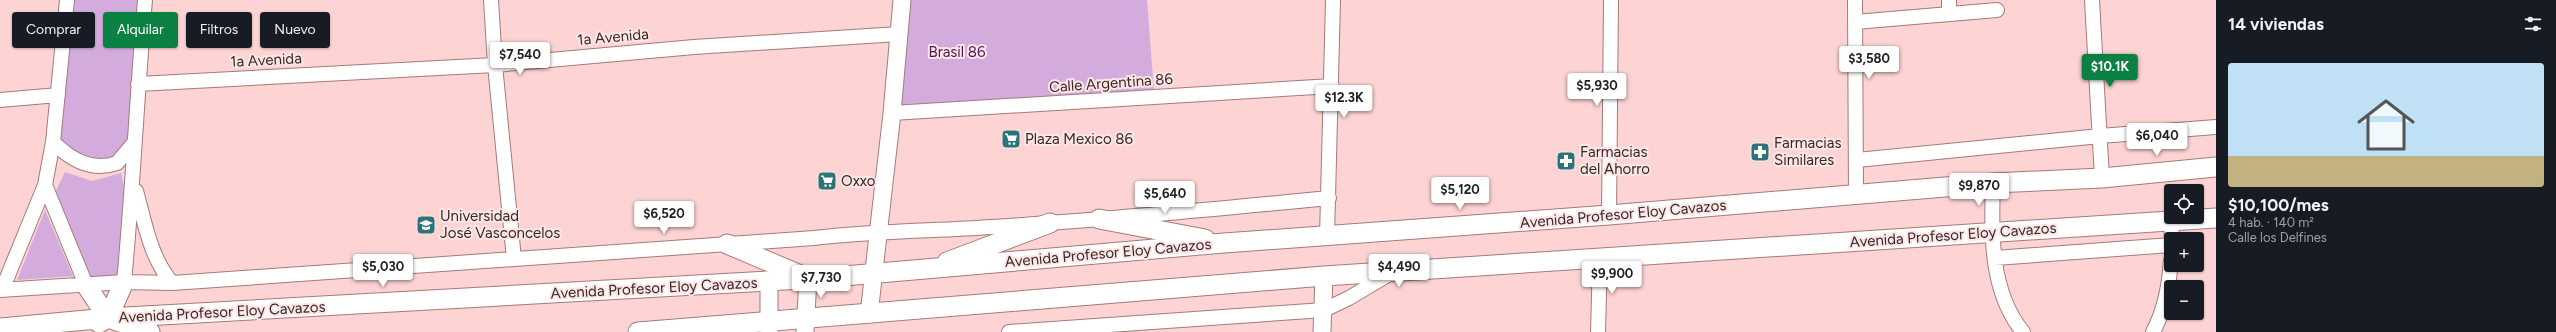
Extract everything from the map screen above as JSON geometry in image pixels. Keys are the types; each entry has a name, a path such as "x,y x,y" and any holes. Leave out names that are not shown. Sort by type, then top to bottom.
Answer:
{"main road":[{"name":"Avenida Profesor Eloy Cavazos","path":"0,328 108,318 874,274 1224,243 1327,237 1609,215 1993,183 2102,178 2216,167"},
{"name":"Avenida Profesor Eloy Cavazos","path":"2204,219 2216,218"},
{"path":"1099,219 1224,243"},
{"name":"Avenida Profesor Eloy Cavazos","path":"638,332 805,325 869,314 1324,276 1391,273 2164,221"},
{"path":"930,269 1050,223"},
{"path":"727,244 808,278"},
{"path":"84,332 108,318 124,282"},
{"path":"86,285 108,318 150,332"}],"street":[{"path":"67,0 53,142 45,185 1,290 124,282 172,283 727,244 879,231 930,232 1099,219 1329,198"},
{"path":"124,282 134,183 133,144 146,0"},
{"path":"491,0 494,65 514,259"},
{"path":"869,314 892,114 902,0"},
{"path":"1327,237 1333,0"},
{"path":"1609,215 1611,0"},
{"path":"1855,0 1856,194"},
{"path":"1949,0 1949,14"},
{"path":"2092,0 2102,178"},
{"path":"1855,22 1996,10"},
{"name":"1a Avenida","path":"138,84 494,65 694,47 899,34"},
{"name":"Calle Argentina 86","path":"892,114 1332,86"},
{"path":"0,100 58,95"},
{"path":"1857,160 2100,136 2216,127"},
{"path":"53,142 66,155 93,167 117,163 133,144"},
{"path":"134,183 154,254 159,266 172,283"},
{"path":"1993,183 1991,233 1995,258 2004,301 2014,321 2023,332"},
{"path":"45,185 86,285"},
{"path":"1995,258 2164,246"},
{"path":"1598,332 1600,258"},
{"path":"2153,332 2162,314 2169,289 2170,272"},
{"path":"1009,332 1324,310 1349,298 1391,273"},
{"path":"1322,332 1324,310 1324,276"},
{"path":"805,325 808,278"},
{"path":"769,281 770,327"}],"green space":[{"path":"66,0 146,0 145,12 103,12 103,48 142,48 133,144 123,159 93,167 53,142 62,48 95,48 95,12 65,12"},
{"name":"Brasil 86","path":"910,0 1147,0 1154,91 900,108"},
{"path":"65,172 92,181 121,173 127,200 121,280 87,280 53,197"},
{"path":"45,210 73,276 17,280"}],"place":[{"name":"Plaza Mexico 86","path":"1011,139"},
{"name":"Farmacias Similares","path":"1760,152"},
{"name":"Farmacias del Ahorro","path":"1566,161"},
{"name":"Oxxo","path":"827,181"},
{"name":"Universidad José Vasconcelos","path":"426,225"}]}
